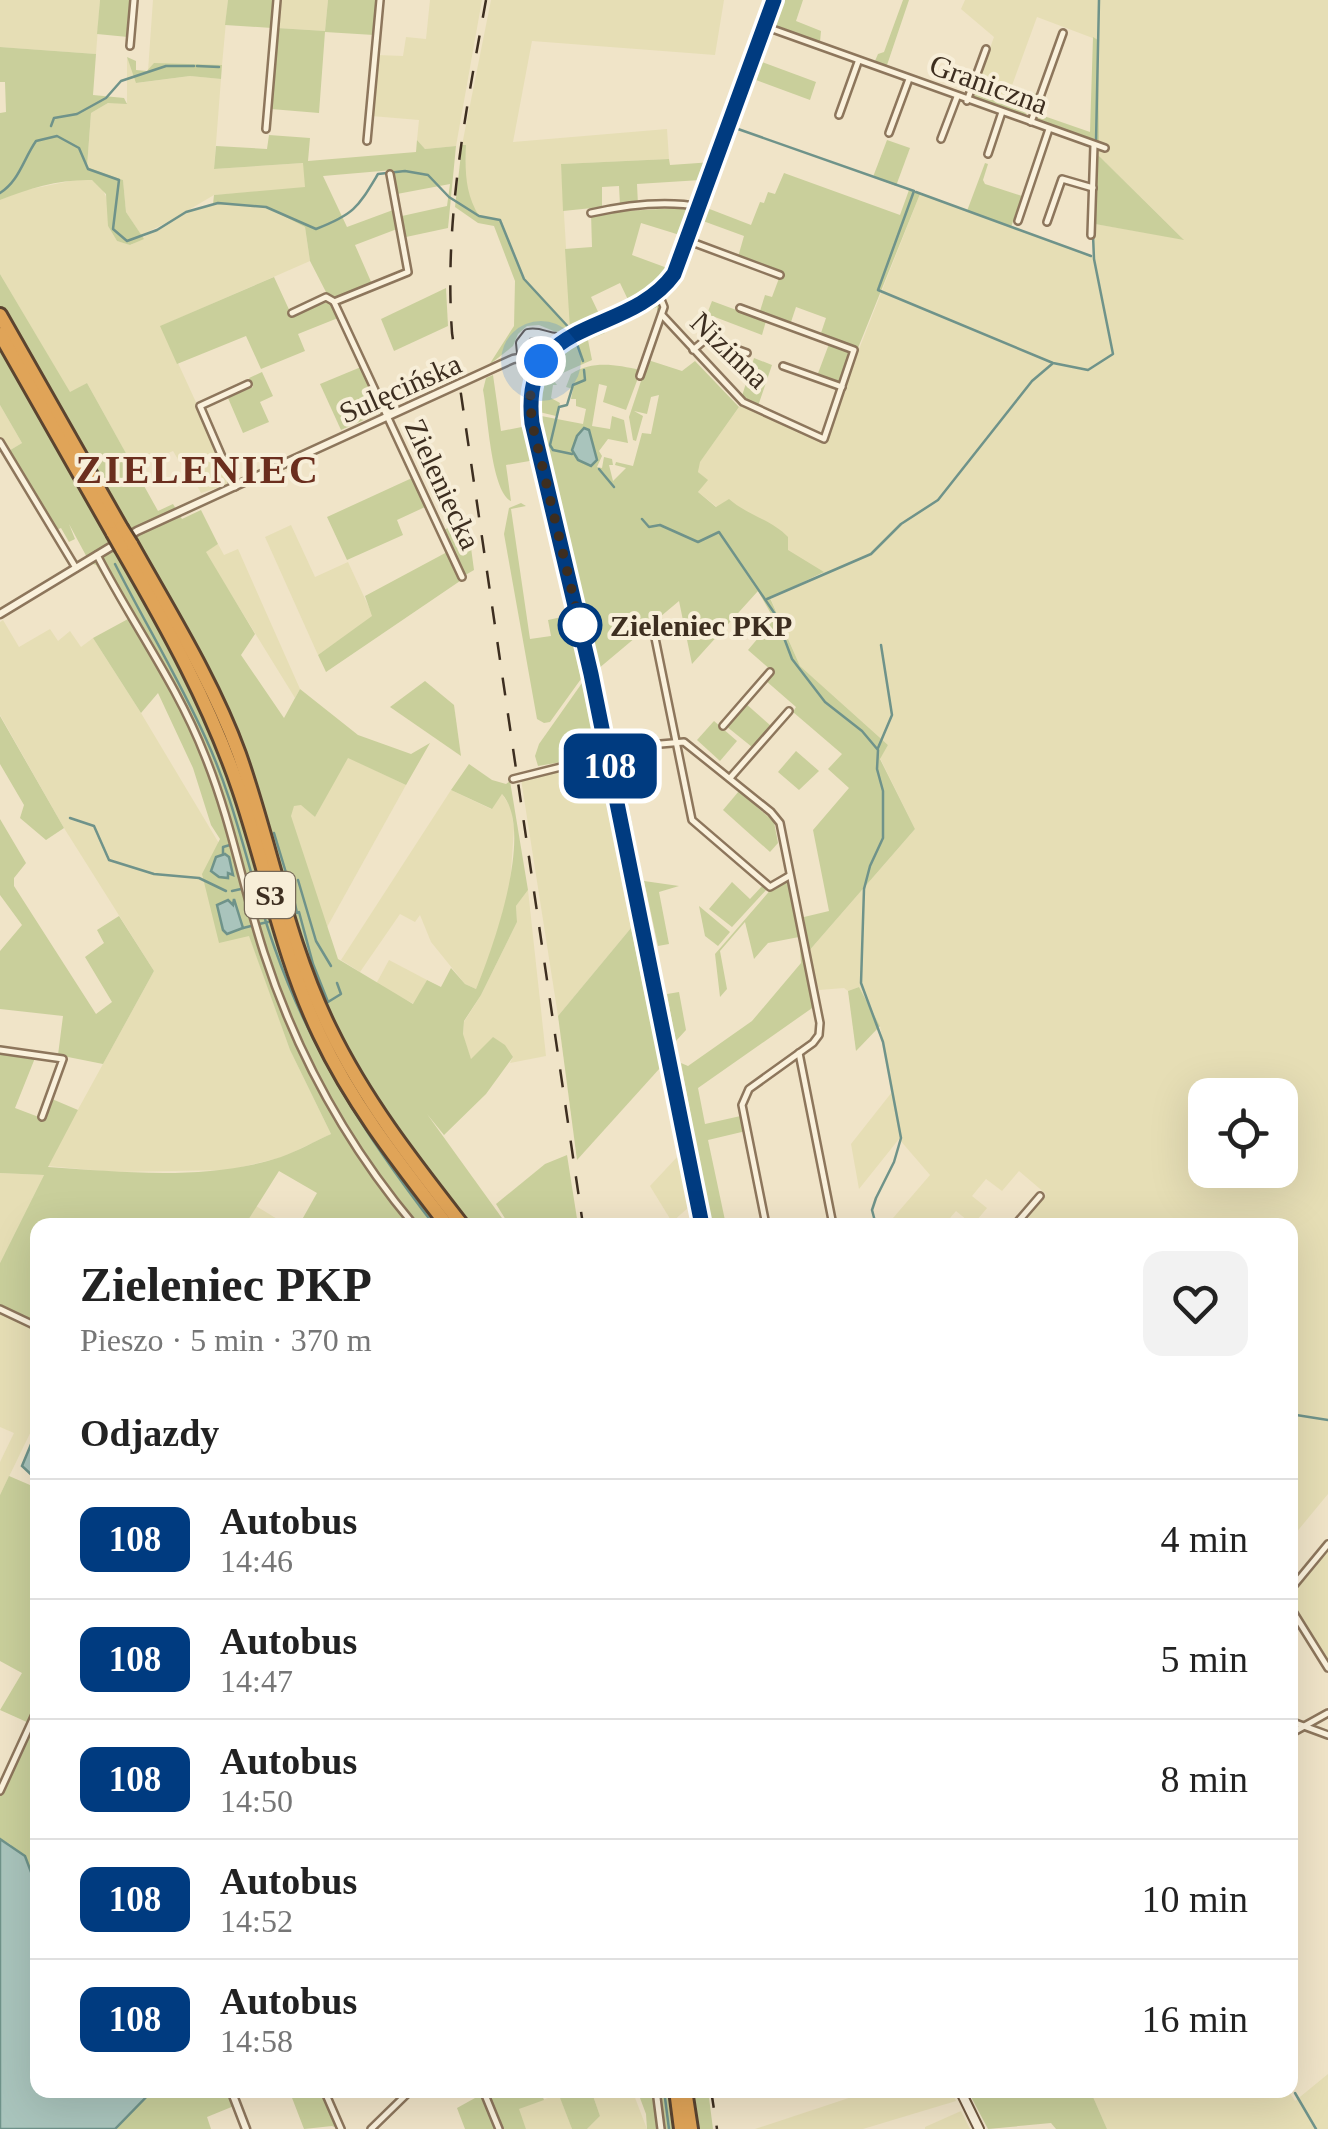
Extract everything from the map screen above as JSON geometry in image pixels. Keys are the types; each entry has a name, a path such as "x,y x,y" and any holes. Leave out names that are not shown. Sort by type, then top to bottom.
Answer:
{"highway":[{"name":"S3","path":"0,316 117,530"},
{"name":"S3","path":"0,334 203,673 252,790 301,958 329,1027 375,1110 457,1218"},
{"name":"S3","path":"127,547 220,737 286,948 318,1032 373,1128 442,1218"},
{"path":"677,2098 681,2129"},
{"path":"687,2098 690,2129"}],"main road":[{"path":"701,1218 608,756 532,423 530,366 521,344 532,332 560,337 638,305 658,292 674,274 774,0"},
{"path":"525,358 544,359 580,331"},
{"path":"530,397 550,346 546,336"},
{"path":"964,2098 979,2129"}],"street":[{"path":"130,46 134,0"},
{"path":"266,128 276,0"},
{"path":"367,141 380,0"},
{"name":"Graniczna","path":"764,26 1105,148"},
{"path":"1031,122 1063,33"},
{"path":"968,101 986,49"},
{"path":"839,115 858,62"},
{"path":"889,132 908,79"},
{"path":"941,138 956,97"},
{"path":"988,154 1002,112"},
{"path":"1018,221 1050,129"},
{"path":"1091,235 1094,145"},
{"path":"292,313 326,297 334,302 408,272 390,174"},
{"path":"1047,222 1062,179 1093,188"},
{"path":"592,213 683,203 700,206"},
{"path":"688,241 780,275"},
{"path":"640,376 662,315 664,301 658,292"},
{"name":"Zieleniecka","path":"334,302 462,577"},
{"path":"740,308 854,350 842,387 783,366"},
{"name":"Nizinna","path":"662,315 742,402 824,439 842,387"},
{"path":"693,350 711,340 747,353"},
{"name":"Sulęcińska","path":"498,367 521,344"},
{"name":"Sulęcińska","path":"0,614 137,531 525,358"},
{"path":"234,487 200,406 248,384"},
{"path":"0,442 76,568"},
{"path":"97,554 169,678 205,754 264,955 301,1048 354,1144 409,1218"},
{"path":"654,633 692,820 770,887 791,875"},
{"path":"724,726 770,672"},
{"path":"730,778 788,711"},
{"path":"515,777 649,745 684,742 780,823 820,1024 819,1035 749,1089 742,1105 765,1218"},
{"path":"0,1050 63,1059 42,1117"},
{"path":"799,1053 832,1218"},
{"path":"1021,1218 1040,1196"},
{"path":"0,1309 30,1323"},
{"path":"1298,1580 1328,1544"},
{"path":"1298,1620 1328,1668"},
{"path":"1298,1730 1328,1713"},
{"path":"1298,1724 1328,1735"},
{"path":"0,1791 30,1725"},
{"path":"234,2098 246,2129"},
{"path":"328,2098 342,2129"},
{"path":"371,2129 403,2098"},
{"path":"486,2098 499,2129"},
{"path":"657,2098 661,2129"}],"shaded area":[{"path":"0,0 100,0 96,54 0,47"},
{"path":"153,0 228,0 222,65 158,64 148,71"},
{"path":"279,0 328,0 325,31 277,28"},
{"path":"430,0 482,0 456,146 425,149 417,140 419,120 371,116 377,55 403,56 406,37 426,39"},
{"path":"491,0 724,0 715,55 532,41 513,142 667,129 669,159 561,164 571,330 524,279 500,220 479,216 470,202 465,176 466,146 462,145"},
{"path":"965,0 1328,0 1328,1494 1298,1530 1298,1218 1028,1218 1046,1194 1019,1171 1002,1191 986,1179 972,1196 987,1208 979,1218 964,1218 956,1211 950,1218 893,1218 930,1175 899,1139 859,1189 851,1144 892,1092 880,1026 859,987 848,991 819,990 808,952 915,829 880,758 888,745 800,666 770,597 823,573 698,492 707,480 698,472 699,463 742,403 824,438 920,194 1093,257 1095,224 1183,239 1098,155 1098,40 1037,17 1006,102 978,92 976,87 994,37 961,9"},
{"path":"127,57 137,83 190,76 221,79 214,169 304,163 306,188 214,195 187,211 218,203 266,207 305,227 310,261 161,326 233,483 201,493 186,465 182,466 173,451 134,468 87,383 70,393 0,274 0,200 21,191 92,180 100,184 108,201 108,226 117,241 131,245 168,222 141,235 126,212 123,180 87,167 91,113 108,103 127,103"},
{"path":"0,405 22,443 7,452 0,442"},
{"path":"291,525 315,577 348,562 373,616 318,655 265,537"},
{"path":"218,544 224,555 238,549 300,689 295,698 205,552"},
{"path":"3,620 19,647 50,629 58,641 70,631 81,647 93,638 141,713 220,845 220,942 249,935 290,1050 331,1134 283,1157 229,1170 114,1172 47,1166 154,971 64,828 0,715"},
{"path":"347,757 406,785 326,929 290,815 294,805 301,804 315,817"},
{"path":"598,760 631,928 558,1016 521,779"},
{"path":"451,790 491,809 502,794 511,808 514,828 510,886 493,948 476,989 465,984 431,942 420,915 415,922 400,914 360,972 341,960"},
{"path":"528,890 546,1056 510,1063 513,1057 471,1060 463,1035 464,1022 517,922 516,906"},
{"path":"389,960 427,980 414,1004 376,984"},
{"path":"679,1155 689,1207 677,1218 670,1218 650,1186"},
{"path":"0,1173 44,1175 0,1263"},
{"path":"256,1206 276,1218 249,1218"},
{"path":"0,1313 30,1325 30,1433 0,1495 0,1462 14,1433 0,1427"},
{"path":"1328,1552 1328,1662 1298,1619 1298,1585"},
{"path":"1328,2074 1328,2129 1107,2129 1093,2098 1293,2098 1295,2101"},
{"path":"548,2098 560,2098 572,2129 526,2129 518,2109"},
{"path":"594,2098 635,2098 647,2129 587,2129 600,2116"},
{"path":"849,2098 956,2101 863,2129 755,2129"},
{"path":"961,2111 970,2129 925,2129 925,2127"}],"green space":[{"path":"100,0 131,0 128,37 97,34"},
{"path":"228,0 275,0 272,28 225,25"},
{"path":"328,0 376,0 374,35 325,32 319,113 271,109 277,28 325,31"},
{"path":"783,0 803,0 796,21 821,31 820,42 772,26"},
{"path":"903,0 909,0 886,68 875,61 884,52"},
{"path":"1093,37 1098,40 1099,145 1037,122 1037,109 1041,115 1090,132"},
{"path":"0,47 96,54 93,95 124,98 127,104 108,103 91,113 87,167 123,180 126,212 144,239 130,245 117,241 108,226 106,194 92,180 45,185 0,200 0,113 6,112 5,82 0,82"},
{"path":"127,57 136,61 136,70 147,71 154,63 222,65 221,79 190,76 136,83"},
{"path":"762,62 816,82 810,100 756,80"},
{"path":"1012,85 1037,94 1030,110 1021,116 972,100 976,87 978,92 1006,102"},
{"path":"269,135 310,138 308,161 416,152 417,140 425,149 456,146 448,228 406,237 402,216 447,206 450,184 397,194 393,170 323,176 347,227 393,210 397,229 355,245 372,284 336,297 327,294 310,261 305,227 266,207 213,204 214,195 305,187 303,163 214,169 216,146 267,149"},
{"path":"887,140 910,148 896,186 873,177"},
{"path":"462,145 466,145 468,190 479,216 500,220 524,279 569,328 556,332 539,325 527,326 513,346 489,365 514,326 515,281 494,226 478,223 455,207"},
{"path":"1098,155 1184,240 1095,224"},
{"path":"669,159 670,165 713,162 698,204 694,201 701,180 637,184 638,205 620,205 619,186 602,187 602,207 563,211 561,164"},
{"path":"985,163 985,184 1022,196 1011,227 967,211"},
{"path":"784,173 900,215 909,190 920,194 858,348 821,333 826,318 796,307 791,322 760,311 765,295 772,297 781,273 738,257 744,236 703,221 707,208 751,225 760,202 764,203 768,192 775,194"},
{"path":"696,207 683,236 641,223 632,255 670,269 659,286 630,304 620,283 591,297 601,318 570,328 565,249 592,247 591,213"},
{"path":"0,274 70,392 87,383 158,511 173,504 182,519 201,510 218,544 206,552 255,634 241,655 284,718 300,689 358,735 411,754 430,743 406,785 348,758 315,817 301,805 294,806 291,816 338,959 413,1004 427,980 441,987 451,968 465,984 476,989 508,890 514,834 511,811 502,794 492,809 451,790 469,764 492,780 506,784 510,781 528,890 516,906 517,922 464,1021 463,1034 471,1059 493,1037 513,1057 486,1094 444,1135 427,1114 502,1218 303,1218 317,1193 279,1171 249,1218 30,1218 30,1320 0,1305 0,1263 44,1175 0,1173 0,1052 35,1058 15,1108 44,1119 52,1099 78,1110 48,1167 165,1173 224,1169 281,1157 331,1134 290,1050 249,936 219,943 202,874 220,839 158,693 141,713 93,638 128,619 69,524 75,539 69,542 61,528 56,530 7,452 22,443 0,405"},
{"path":"274,277 292,316 330,301 338,318 298,334 305,351 261,369 246,336 177,364 160,326"},
{"path":"446,288 448,326 394,351 381,319"},
{"path":"661,300 657,311 657,307 604,329 605,333 588,340 592,360 556,376 551,398 560,403 556,416 535,411 539,376 563,346"},
{"path":"712,301 766,321 762,335 707,314"},
{"path":"829,344 851,353 841,382 817,376"},
{"path":"754,358 772,365 758,406 742,396"},
{"path":"648,360 682,371 695,361 739,407 700,462 698,472 708,480 698,492 716,507 729,499 775,526 788,537 788,550 824,572 770,598 800,666 888,745 880,759 915,829 808,952 804,917 829,911 813,830 849,788 828,769 842,754 793,712 796,707 765,680 772,671 748,650 774,619 758,591 692,664 679,601 598,669 536,415 583,424 586,409 576,406 576,399 571,399 573,389 566,387 571,374 596,365 641,370 626,410 603,402 607,386 599,384 592,426 610,429 612,416 624,420 628,443 608,439 599,451 602,456 597,467 602,468 604,457 612,459 613,465 609,465 613,481 626,468 615,465 616,462 633,466 642,433 651,434 659,395 651,397 647,414 634,411 643,416 636,441 629,417"},
{"path":"361,367 382,412 341,430 320,384"},
{"path":"262,372 273,396 260,402 269,422 243,433 228,398 253,387 249,378"},
{"path":"493,375 501,431 532,425 541,459 506,465 511,501 499,483 489,433 483,390 486,378"},
{"path":"412,478 425,507 397,520 403,535 347,560 327,517"},
{"path":"521,503 526,506 511,509 530,639 551,636 548,620 571,615 569,622 581,679 550,722 544,723 537,719 504,534 509,508"},
{"path":"467,518 474,570 460,575 460,581 326,672 318,655 372,616 365,596 449,551 440,532"},
{"path":"425,681 454,705 461,756 390,707"},
{"path":"582,683 597,756 538,766 535,756 539,744"},
{"path":"745,703 771,726 752,747 726,726"},
{"path":"0,716 64,828 46,840 20,818 24,805 0,764"},
{"path":"714,721 737,741 720,761 697,740"},
{"path":"796,751 819,771 799,790 778,772"},
{"path":"619,756 665,992 663,997 612,762"},
{"path":"739,791 774,822 778,843 770,852 723,810"},
{"path":"0,819 26,863 14,878 14,886 96,1014 112,1002 85,957 104,943 97,930 119,916 154,971 103,1064 58,1055 63,1016 0,1009 0,951 22,925 0,895"},
{"path":"789,879 799,937 768,943 754,959 745,922 720,951 727,989 720,997 715,954 773,887"},
{"path":"644,881 679,886 659,892 669,944 658,946"},
{"path":"732,882 750,899 763,885 767,889 732,927 709,909"},
{"path":"699,906 730,932 718,946 705,936"},
{"path":"631,928 660,1068 577,1160 558,1016"},
{"path":"800,948 815,1006 698,1088 705,1124 745,1115 746,1131 708,1140 725,1218 710,1218 681,1063 688,1066 752,1021 801,963"},
{"path":"859,987 880,1026 856,1051 848,991"},
{"path":"679,992 686,1030 675,1042 667,1034 675,1035 673,1028 666,1030 666,995 673,1027 667,994"},
{"path":"567,1155 577,1218 505,1218 496,1204 545,1164"},
{"path":"9,1476 30,1485 29,1723 0,1710 22,1673 0,1661 0,1495"},
{"path":"24,1735 30,1737 30,1872 10,1844 0,1839 0,1789"},
{"path":"145,2098 231,2098 234,2106 207,2117 211,2129 115,2129"},
{"path":"292,2098 325,2098 339,2129 304,2129"},
{"path":"475,2098 544,2100 519,2109 526,2129 465,2129 457,2108"},
{"path":"560,2098 594,2098 600,2116 587,2129 572,2129"},
{"path":"640,2098 709,2098 713,2129 647,2129"},
{"path":"972,2098 1093,2098 1107,2129 1056,2129 1051,2123 988,2129"}],"water":[{"path":"584,428 589,430 597,460 591,466 578,460 572,450"},
{"path":"225,854 233,875 228,873 228,878 211,871 216,857"},
{"path":"234,899 243,928 227,934 217,905 228,900 233,905"},
{"path":"30,1447 30,1473 22,1466"},
{"path":"0,1839 25,1856 30,1869 30,2098 145,2098 115,2129 0,2129"}],"waterway":[{"path":"1096,142 1099,0"},
{"path":"51,126 54,118 77,114 106,98 121,81 166,66 194,66"},
{"path":"197,66 219,67"},
{"path":"738,129 914,191 878,290 1053,363 1088,370 1113,354 1093,235"},
{"path":"0,193 16,176 36,141 57,136 79,148 88,169 119,180 113,229 127,241 157,230 186,212 218,203 266,207 316,229 354,208 378,174 405,171 428,175 449,197 479,216 500,220 524,279 572,331"},
{"path":"1094,207 1096,160"},
{"path":"916,192 1091,256"},
{"path":"576,341 583,361"},
{"path":"767,599 871,554 901,524 938,500 1032,381 1052,364"},
{"path":"572,454 553,450 550,445 559,407 567,405 573,385 585,380 584,370"},
{"path":"599,469 614,487"},
{"path":"642,519 649,527 660,525 698,542 719,532 775,614 792,659 825,702 862,731 878,750 883,838 864,889 861,983 883,1042 901,1138 876,1198 874,1218"},
{"path":"115,564 217,764 275,949 306,1023 364,1127 429,1218"},
{"path":"878,748 892,715 881,645"},
{"path":"70,818 94,826 109,860 154,874 199,878 226,891"},
{"path":"274,833 287,876"},
{"path":"223,854 223,847 230,845"},
{"path":"289,877 297,913"},
{"path":"298,880 316,941 331,966"},
{"path":"249,887 256,885"},
{"path":"232,891 241,889"},
{"path":"299,912 328,1002 341,994 337,983"},
{"path":"259,924 268,922"},
{"path":"243,928 251,926"},
{"path":"1298,1415 1328,1420"},
{"path":"665,2098 669,2129"},
{"path":"1298,2098 1316,2129"}],"railway":[{"path":"486,0 454,207 452,333 582,1218"},
{"path":"712,2098 717,2129"}],"bus line":[{"name":"108","path":"701,1218 591,674 532,423 530,397 538,366 554,348 580,331 648,300 674,274 774,0"}],"place":[{"name":"Zieleniec PKP","path":"580,625"}],"district":[{"name":"ZIELENIEC","path":"198,469"}],"route":[{"path":"541,361 530,397 532,423 580,625"}]}
